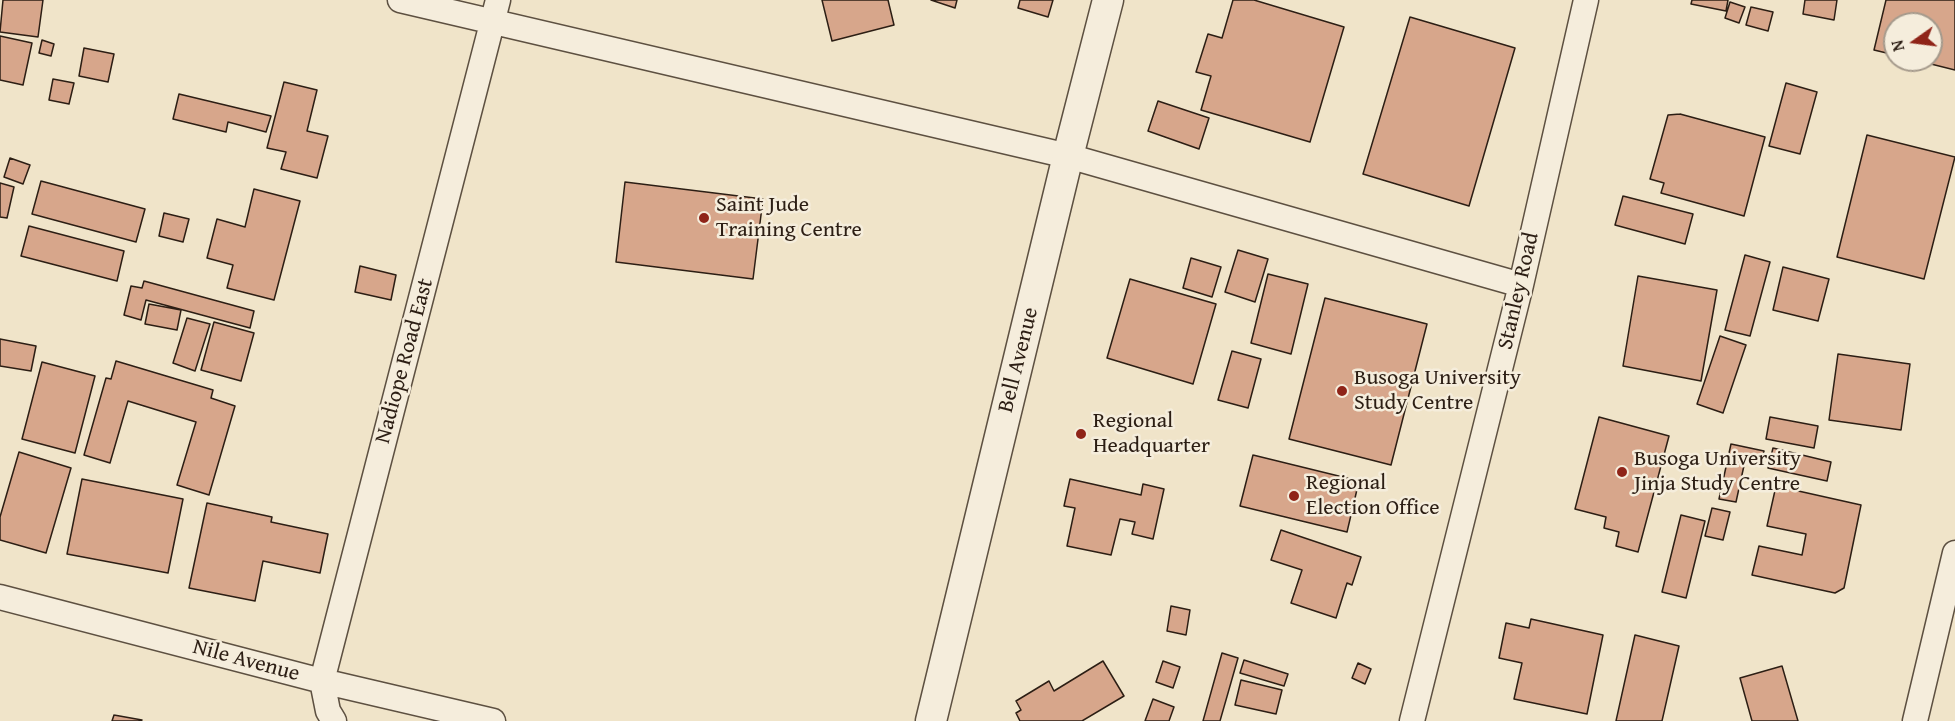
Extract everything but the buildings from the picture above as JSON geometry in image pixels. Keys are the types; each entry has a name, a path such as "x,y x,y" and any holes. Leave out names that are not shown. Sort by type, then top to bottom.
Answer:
{"street":[{"path":"400,0 495,11 1068,156 1521,285"},
{"name":"Bell Avenue","path":"931,721 1108,0"},
{"name":"Stanley Road","path":"1412,721 1521,285 1586,0"},
{"name":"Nadiope Road East","path":"334,721 328,711 322,681 495,11"},
{"path":"1915,721 1955,553"},
{"name":"Nile Avenue","path":"0,597 322,681 493,721"}],"place":[{"name":"Saint Jude Training Centre","path":"704,218"},
{"name":"Busoga University Study Centre","path":"1342,391"},
{"name":"Regional Headquarter","path":"1081,434"},
{"name":"Busoga University Jinja Study Centre","path":"1622,472"},
{"name":"Regional Election Office","path":"1294,496"}]}
